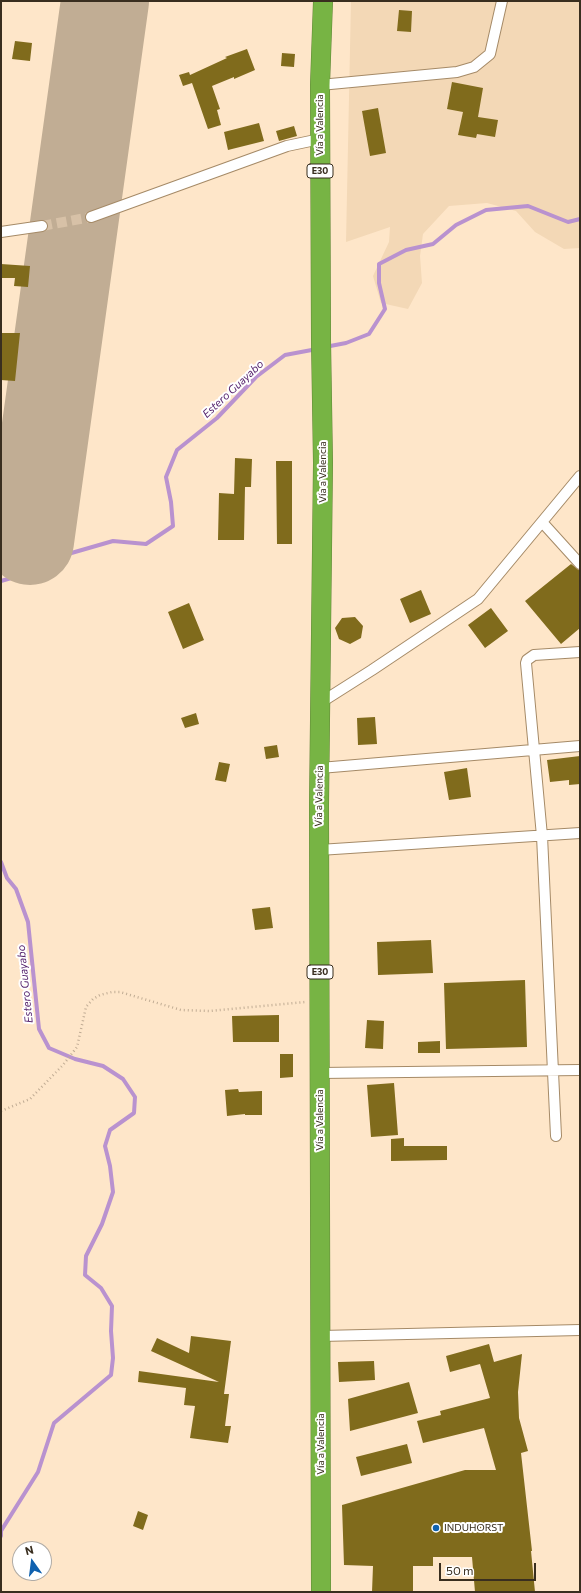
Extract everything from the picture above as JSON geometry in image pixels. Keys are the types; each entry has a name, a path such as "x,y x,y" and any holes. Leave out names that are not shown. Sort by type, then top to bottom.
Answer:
{"highway":[{"name":"Vía a Valencia","path":"321,1592 319,850 323,464 320,85 323,1"}],"street":[{"path":"320,85 457,72 474,67 490,54 502,1"},
{"path":"91,217 287,146 320,139"},
{"path":"1,232 42,226"},
{"path":"320,703 478,599 580,476"},
{"path":"542,522 580,564"},
{"path":"556,1136 542,836 526,663 527,660 534,655 580,652"},
{"path":"320,768 580,746"},
{"path":"319,850 580,833"},
{"path":"320,1074 580,1070"},
{"path":"321,1336 580,1330"}],"path":[{"path":"1,1112 30,1099 63,1065 77,1047 86,1007 100,994 112,992 133,995 181,1010 210,1011 320,1000"}],"shaded area":[{"path":"89,1 124,1 50,554 14,555"},
{"path":"351,1 580,1 580,248 564,249 535,232 516,211 487,203 449,206 423,234 420,256 422,283 408,309 381,303 373,276 389,242 390,227 346,242"}],"building":[{"path":"399,10 412,11 411,32 397,31"},
{"path":"15,41 32,43 30,61 12,59"},
{"path":"247,49 255,70 212,86 220,109 217,110 221,125 208,129 192,83 183,86 179,75 189,72 190,75 227,58 225,57"},
{"path":"282,53 295,54 294,67 281,66"},
{"path":"452,82 483,88 478,117 498,120 495,137 477,134 476,138 458,135 463,112 447,109"},
{"path":"378,108 386,153 370,156 362,111"},
{"path":"259,123 264,141 228,150 224,132"},
{"path":"294,126 297,136 279,141 276,131"},
{"path":"1,264 30,266 28,287 14,286 15,278 1,278"},
{"path":"2,333 20,333 15,381 1,380"},
{"path":"235,458 252,459 251,487 245,487 244,540 218,540 219,493 234,494"},
{"path":"276,461 292,461 292,544 277,544"},
{"path":"571,564 580,571 580,628 561,644 525,601"},
{"path":"421,590 431,614 410,623 400,599"},
{"path":"189,603 204,640 183,649 168,612"},
{"path":"491,608 508,631 485,648 468,625"},
{"path":"355,617 363,626 361,638 350,644 339,639 335,628 342,618"},
{"path":"196,713 199,724 185,728 181,718"},
{"path":"375,717 377,744 358,745 357,718"},
{"path":"277,745 279,757 266,759 264,747"},
{"path":"580,756 580,784 569,785 569,780 550,782 547,760"},
{"path":"219,762 230,764 226,782 215,780"},
{"path":"467,768 471,797 449,800 444,772"},
{"path":"270,907 273,928 255,930 252,909"},
{"path":"431,940 433,973 378,975 377,942"},
{"path":"525,980 527,1047 446,1049 444,983"},
{"path":"279,1015 279,1042 233,1042 232,1016"},
{"path":"367,1020 384,1021 383,1049 365,1048"},
{"path":"440,1041 440,1053 418,1053 418,1042"},
{"path":"280,1054 293,1054 293,1077 280,1078"},
{"path":"394,1083 398,1135 371,1137 367,1085"},
{"path":"238,1089 239,1092 262,1091 262,1115 245,1114 227,1116 225,1090"},
{"path":"404,1138 404,1146 447,1146 447,1160 391,1161 391,1139"},
{"path":"191,1336 231,1341 224,1394 229,1394 225,1426 231,1426 228,1443 190,1438 195,1406 184,1405 186,1388 138,1382 139,1371 219,1382 151,1351 157,1338 189,1353"},
{"name":"INDUHORST","path":"489,1344 494,1362 522,1354 518,1392 519,1418 528,1451 521,1453 535,1592 475,1592 472,1557 433,1557 433,1566 413,1566 413,1592 372,1592 373,1566 344,1565 342,1505 465,1470 496,1470 484,1428 423,1443 417,1421 441,1415 440,1411 490,1398 480,1364 450,1372 446,1356"},
{"path":"374,1361 375,1380 339,1382 338,1362"},
{"path":"409,1382 418,1413 350,1431 348,1399"},
{"path":"407,1444 412,1463 361,1476 356,1457"},
{"path":"138,1511 148,1515 143,1530 133,1526"}],"waterway":[{"name":"Estero Guayabo","path":"325,347 346,343 369,334 385,309 379,283 379,264 406,250 433,244 456,225 486,210 528,206 568,222 580,219"},
{"name":"Estero Guayabo","path":"1,581 25,574 68,554 113,541 146,544 173,526 171,502 166,477 177,450 217,418 256,377 285,355 317,349"},
{"name":"Estero Guayabo","path":"1,862 7,878 16,889 28,922 39,1029 49,1048 75,1059 103,1066 123,1079 135,1097 134,1113 110,1130 105,1146 110,1166 113,1192 102,1224 86,1256 85,1275 101,1288 112,1306 111,1331 113,1358 111,1375 54,1423 38,1472 1,1531 1,1536"}],"runway":[{"path":"30,541 105,1"}],"tunnel":[{"path":"42,226 91,217"}],"place":[{"name":"INDUHORST","path":"436,1528"}]}
